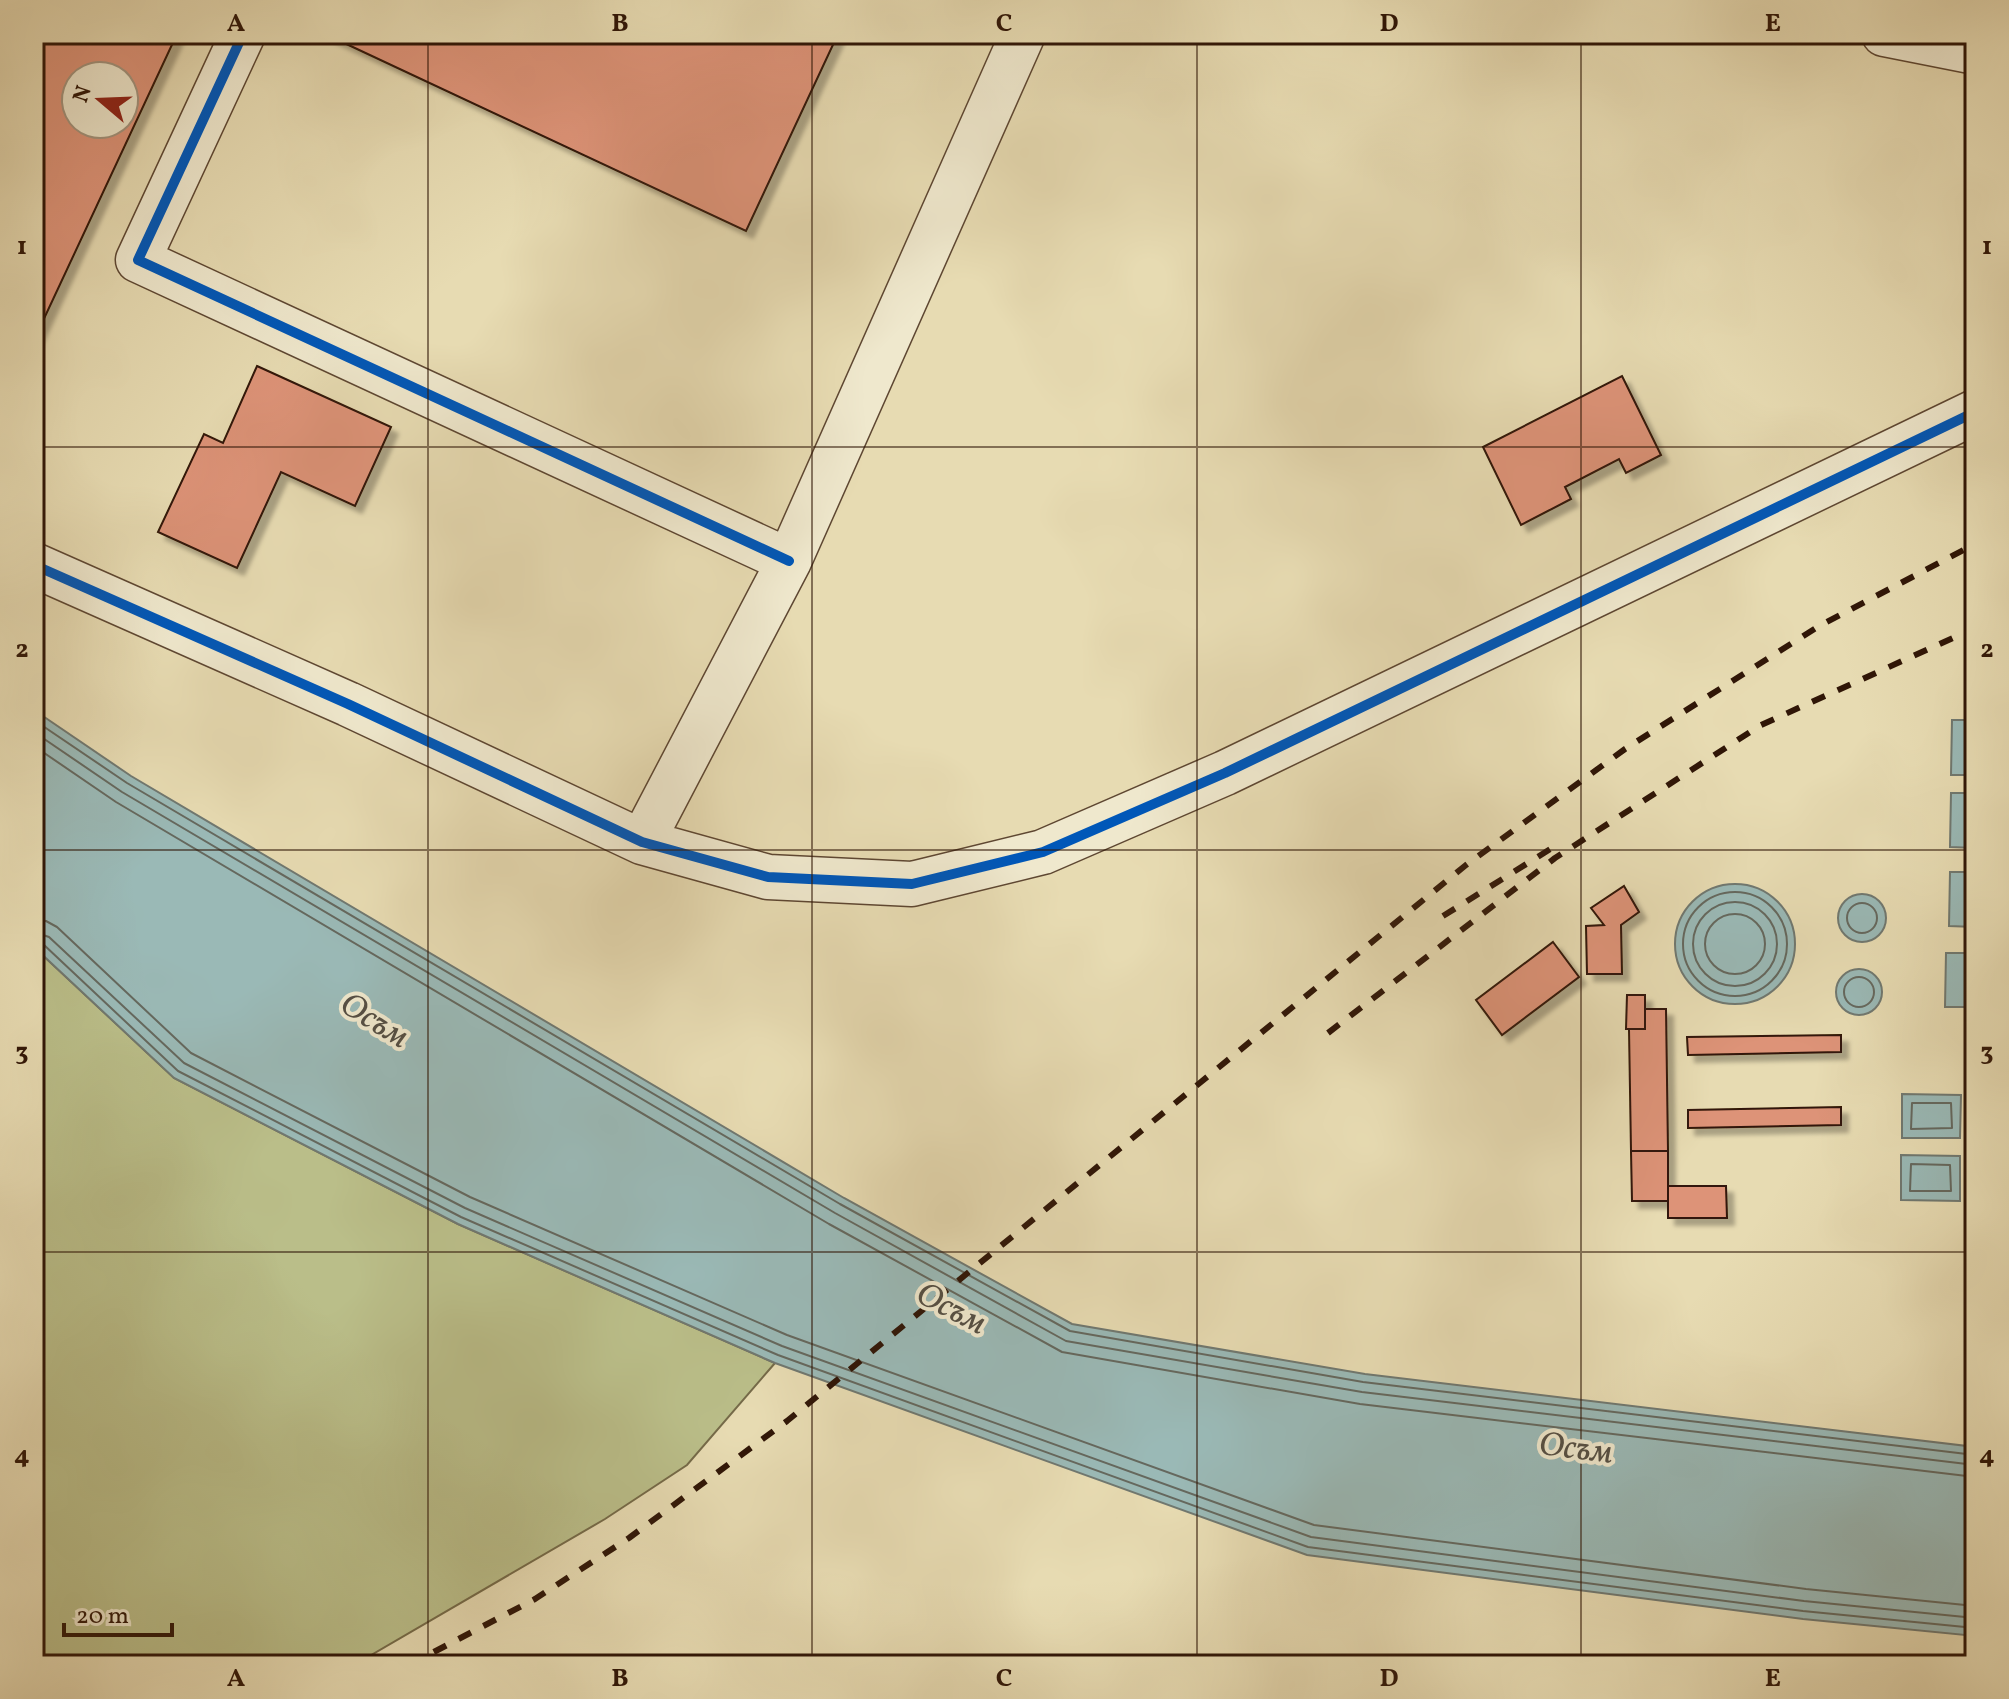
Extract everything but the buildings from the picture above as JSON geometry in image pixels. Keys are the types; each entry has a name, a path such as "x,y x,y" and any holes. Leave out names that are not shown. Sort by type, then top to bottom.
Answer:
{"street":[{"path":"243,34 138,260 789,561"},
{"path":"642,842 789,561 1023,34"},
{"path":"1884,34 1975,52"},
{"path":"34,565 348,704 642,842 768,877 912,884 1043,852 1225,773 1975,412"}],"green space":[{"path":"34,947 174,1078 458,1224 775,1363 687,1465 605,1519 354,1665 34,1665"}],"water":[{"name":"Осъм","path":"34,710 131,776 844,1198 1072,1324 1365,1374 1975,1447 1975,1636 1803,1619 1307,1555 775,1363 458,1224 174,1078 34,947"},
{"path":"1952,720 1975,720 1975,775 1951,775"},
{"path":"1951,793 1975,793 1975,848 1950,847"},
{"path":"1950,872 1975,872 1975,927 1949,926"},
{"path":"1735,884 1758,889 1777,902 1790,921 1795,944 1790,967 1777,986 1758,999 1735,1004 1712,999 1693,986 1680,967 1675,944 1680,921 1693,902 1712,889"},
{"path":"1862,894 1879,901 1886,918 1879,935 1862,942 1845,935 1838,918 1845,901"},
{"path":"1946,953 1975,953 1975,1007 1945,1007"},
{"path":"1859,969 1868,970 1875,976 1881,983 1881,1001 1875,1008 1868,1014 1859,1015 1850,1014 1843,1008 1837,1001 1836,992 1837,983 1843,976 1850,970"},
{"path":"1902,1094 1961,1095 1960,1138 1902,1138"},
{"path":"1901,1155 1960,1156 1960,1201 1901,1200"}],"railway":[{"path":"409,1665 535,1599 629,1538 787,1421 1466,865 1625,749 1819,626 1975,544"},
{"path":"1328,1033 1555,858 1761,725 1975,628"},
{"path":"1443,916 1552,848"}],"cycle path":[{"path":"243,34 138,260 789,561"},
{"path":"34,565 348,704 642,842 768,877 912,884 1043,852 1225,773 1975,412"}]}
